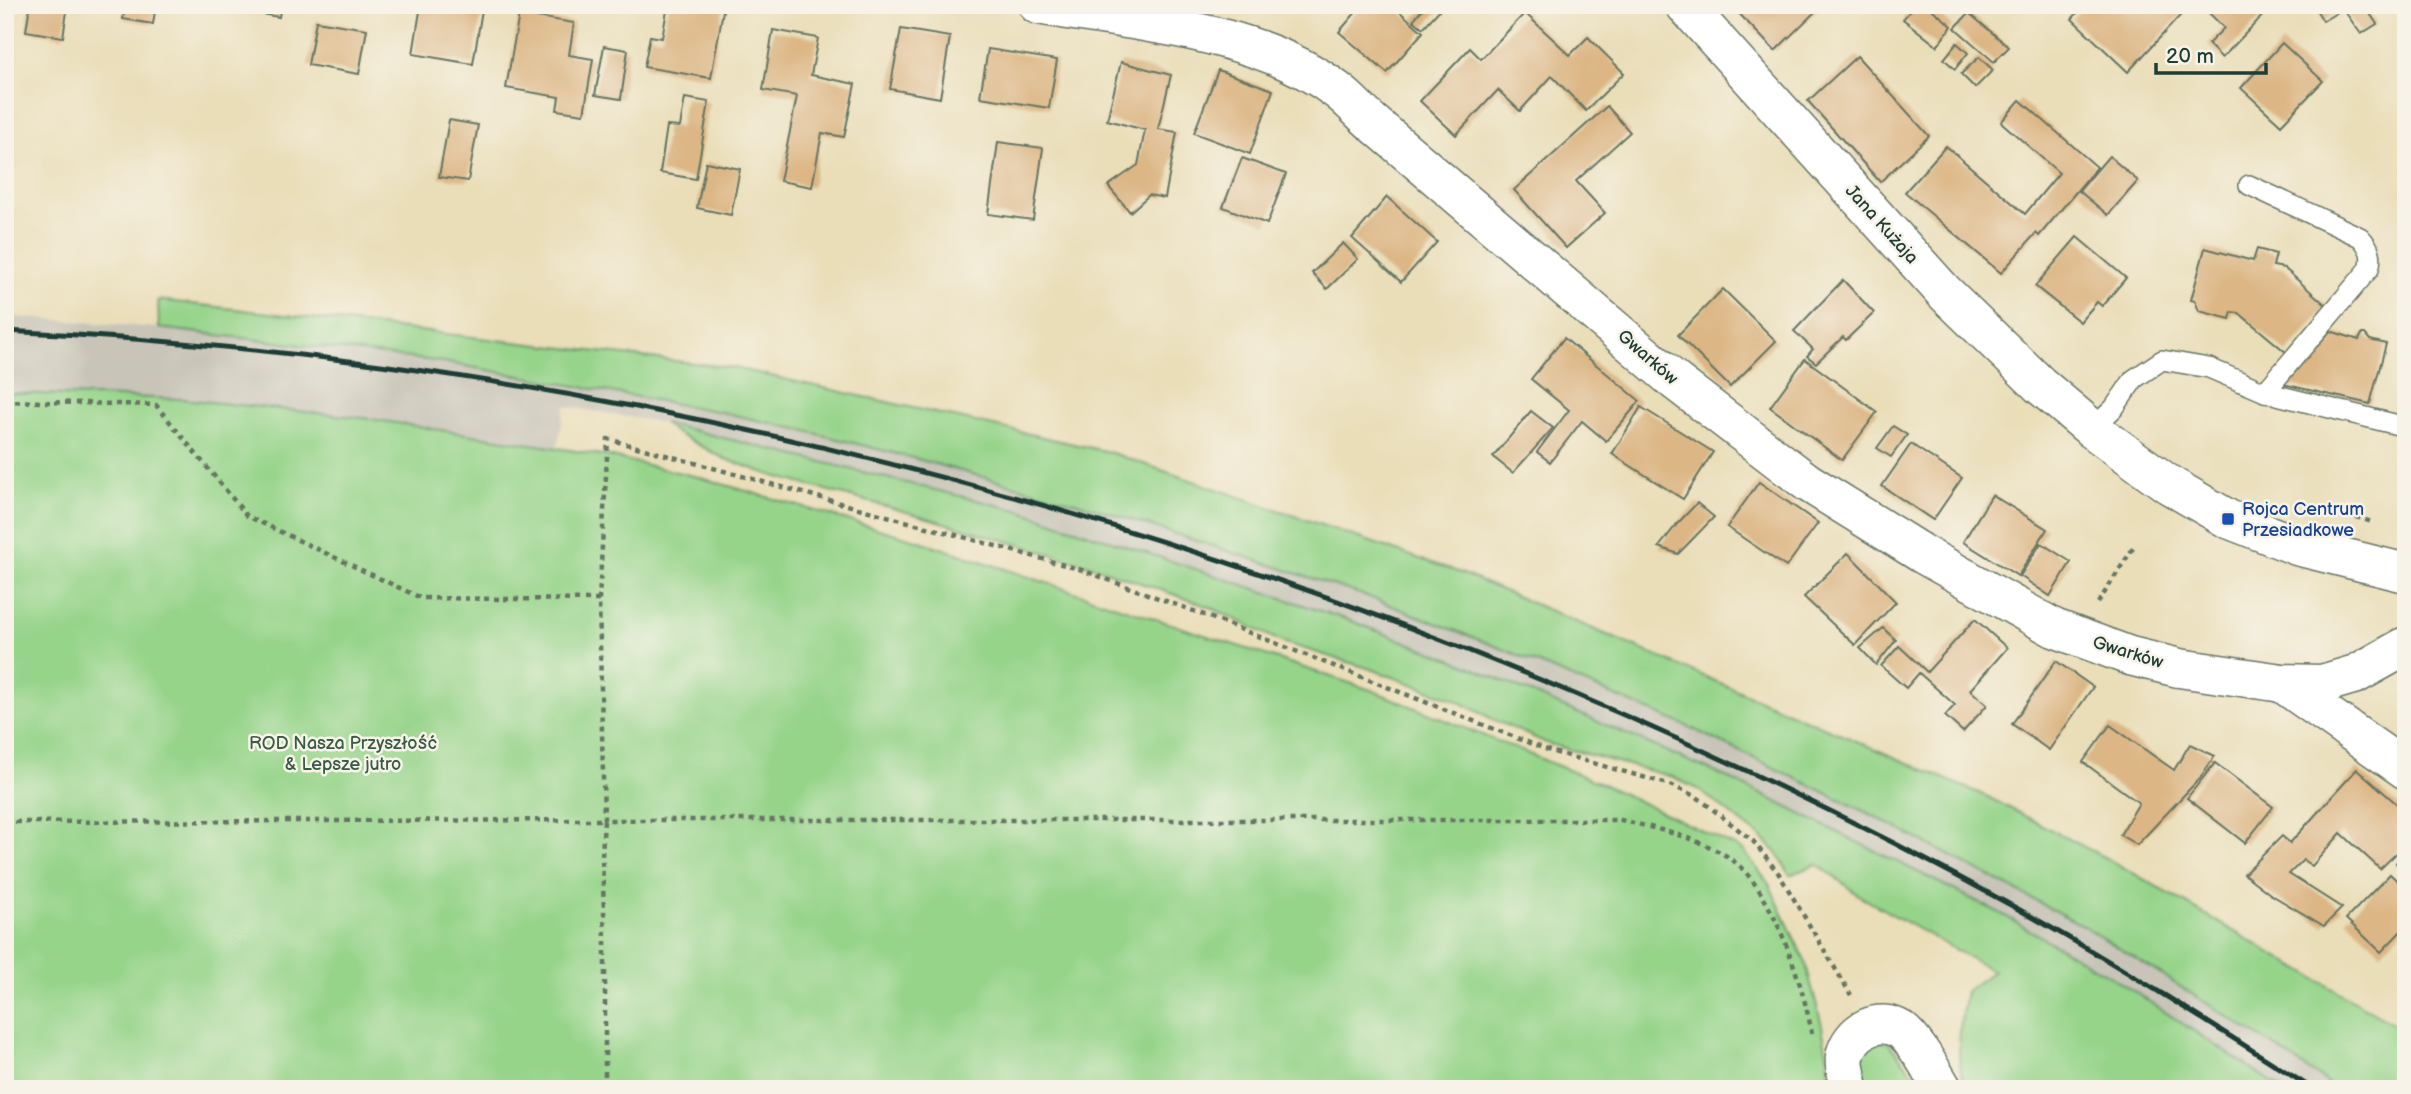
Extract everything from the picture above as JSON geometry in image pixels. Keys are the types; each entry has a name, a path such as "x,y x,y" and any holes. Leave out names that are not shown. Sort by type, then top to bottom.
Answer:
{"street":[{"name":"Gwarków","path":"1038,5 1201,33 1250,46 1295,65 1337,90 1675,381 1807,482 1924,555 2054,628 2130,656 2179,668 2283,683 2322,684 2356,674 2406,646"},
{"name":"Jana Kużaja","path":"1685,5 1944,292 2040,385 2092,429 2168,484 2228,519 2297,546 2406,573"},
{"name":"Gwarków","path":"2283,683 2406,770"},
{"path":"1849,1089 1845,1056 1853,1039 1868,1026 1878,1023 1900,1030 1909,1039 1943,1089"}],"lane":[{"path":"2249,185 2360,237 2370,250 2372,260 2369,269 2265,392"},
{"path":"2092,429 2114,408 2134,379 2162,360 2209,368 2265,392 2406,427"}],"path":[{"path":"5,401 156,405 247,516 421,598 599,600"},
{"path":"605,1089 602,856 604,820 599,600 608,439 1079,569 1199,613 1549,751 1633,772 1698,797 1753,841 1779,874 1868,1026"},
{"path":"2095,608 2135,545"},
{"path":"5,822 1621,820 1680,834 1736,863 1775,919 1794,967 1812,1036"}],"shaded area":[{"path":"5,316 159,328 443,362 721,412 917,459 1086,505 1369,597 1513,653 1689,727 1872,815 2084,926 2271,1044 2336,1089 2282,1089 2118,981 2000,913 1726,777 1459,662 1351,621 1165,558 1021,511 663,423 565,406 557,448 364,418 182,399 5,393"}],"green space":[{"path":"158,300 735,368 1109,452 1461,573 1988,797 2119,865 2406,1031 2406,1089 2336,1089 2271,1044 2084,926 1872,815 1689,727 1513,653 1369,597 1086,505 806,431 721,412 443,362 159,328"},
{"name":"ROD Nasza Przyszłość & Lepsze jutro","path":"5,393 182,399 364,418 608,456 698,477 920,541 1371,690 1598,782 1743,850 1769,884 1805,961 1822,1026 1833,1089 5,1089"},
{"path":"663,423 1021,511 1351,621 1459,662 1726,777 2000,913 2118,981 2282,1089 1968,1089 1963,1078 1959,1054 1966,991 1993,971 1861,897 1817,864 1790,875 1778,854 1762,838 1699,790 1673,777 1549,744 1456,700 1371,669 1282,642 1210,607 1089,565 774,476 725,459 676,433"},
{"path":"1876,1040 1889,1043 1926,1089 1864,1089 1861,1052"}],"building":[{"path":"30,5 68,5 63,37 26,31"},
{"path":"125,5 156,5 153,24 123,19"},
{"path":"226,5 281,5 279,17 225,8"},
{"path":"421,5 453,5 482,10 473,64 413,54"},
{"path":"668,5 724,5 711,78 644,67 650,36 662,38"},
{"path":"1362,5 1392,5 1423,32 1387,73 1339,32"},
{"path":"1426,5 1444,5 1423,28 1413,20"},
{"path":"1731,5 1815,5 1818,9 1775,51"},
{"path":"1915,5 1927,5 1952,26 1937,46 1903,19"},
{"path":"2084,5 2190,5 2128,72 2072,19"},
{"path":"2212,5 2263,5 2268,10 2222,58 2208,44 2224,28 2207,11"},
{"path":"2315,5 2364,5 2377,24 2361,34 2343,9 2323,21"},
{"path":"1525,13 1570,55 1588,37 1624,73 1586,111 1552,76 1520,111 1498,90 1456,135 1420,101 1470,48 1481,59"},
{"path":"1969,13 2009,47 1994,62 1955,28"},
{"path":"519,14 574,23 569,55 593,59 584,114 557,110 559,97 506,88"},
{"path":"316,21 367,29 359,74 308,65"},
{"path":"901,29 950,37 940,98 890,89"},
{"path":"773,30 818,38 811,75 855,84 844,137 822,133 812,187 780,181 797,96 763,90"},
{"path":"1957,43 1968,53 1955,69 1944,59"},
{"path":"2282,43 2323,81 2281,125 2241,88"},
{"path":"604,46 628,50 621,99 595,95"},
{"path":"988,49 1057,60 1049,108 980,97"},
{"path":"1857,56 1929,136 1880,182 1808,101"},
{"path":"1979,57 1993,70 1975,88 1961,74"},
{"path":"1121,62 1171,75 1158,129 1177,132 1165,198 1149,195 1130,212 1108,186 1138,165 1145,130 1107,120"},
{"path":"1218,70 1273,90 1250,154 1194,133"},
{"path":"685,98 709,102 696,179 660,173 667,126 680,127"},
{"path":"2020,100 2097,167 2039,236 2036,233 2001,273 1905,192 1946,146 2025,214 2059,173 2001,122"},
{"path":"1607,106 1630,132 1576,181 1605,213 1566,248 1514,190"},
{"path":"449,120 478,125 468,181 439,177"},
{"path":"998,142 1043,148 1033,220 988,214"},
{"path":"2109,156 2138,181 2108,215 2079,191"},
{"path":"1242,158 1286,174 1267,224 1223,207"},
{"path":"706,162 740,169 731,215 697,208"},
{"path":"1387,197 1437,242 1401,282 1352,238"},
{"path":"2077,237 2126,278 2102,306 2097,302 2080,322 2035,286"},
{"path":"1343,243 1358,259 1327,289 1312,273"},
{"path":"2205,248 2253,261 2257,249 2276,254 2273,266 2284,268 2327,306 2287,353 2239,313 2232,312 2230,319 2199,311 2195,301 2191,300"},
{"path":"1843,280 1874,313 1846,340 1843,337 1816,363 1807,356 1813,349 1794,331"},
{"path":"1723,289 1776,341 1730,387 1678,335"},
{"path":"2330,331 2359,340 2362,334 2365,334 2370,340 2386,344 2370,404 2283,384"},
{"path":"1564,338 1640,401 1606,441 1582,421 1550,462 1537,452 1569,410 1531,379"},
{"path":"1805,359 1877,412 1842,460 1770,407"},
{"path":"1641,407 1713,452 1683,499 1612,454"},
{"path":"1531,411 1553,428 1513,473 1493,457"},
{"path":"1893,426 1907,435 1891,457 1877,448"},
{"path":"1911,444 1962,478 1933,520 1882,486"},
{"path":"1759,482 1818,523 1786,567 1727,527"},
{"path":"1992,495 2047,529 2018,576 1963,542"},
{"path":"1697,503 1714,517 1678,554 1659,547 1677,524"},
{"path":"2041,543 2071,562 2050,596 2020,576"},
{"path":"1848,553 1896,602 1855,645 1804,597"},
{"path":"1975,619 2007,648 1970,690 1987,705 1963,732 1945,716 1955,705 1919,673 1906,688 1881,666 1899,646 1927,672"},
{"path":"1883,628 1896,640 1876,665 1860,648"},
{"path":"2056,661 2093,687 2049,750 2012,724"},
{"path":"2110,725 2174,770 2190,744 2215,756 2200,778 2137,845 2120,835 2139,803 2083,762"},
{"path":"2215,763 2273,807 2245,843 2187,798"},
{"path":"2357,769 2406,812 2406,844 2380,869 2341,833 2312,866 2303,860 2289,874 2342,908 2324,926 2270,894 2244,874 2282,836 2290,843"},
{"path":"2406,852 2406,873 2396,863"},
{"path":"2390,874 2406,889 2406,926 2381,952 2346,919"}],"railway":[{"path":"5,331 268,351 529,388 788,439 1044,506 1296,586 1543,681 1784,788 2056,930 2313,1089"}],"place":[{"name":"Rojca Centrum Przesiadkowe","path":"2228,519"}]}
